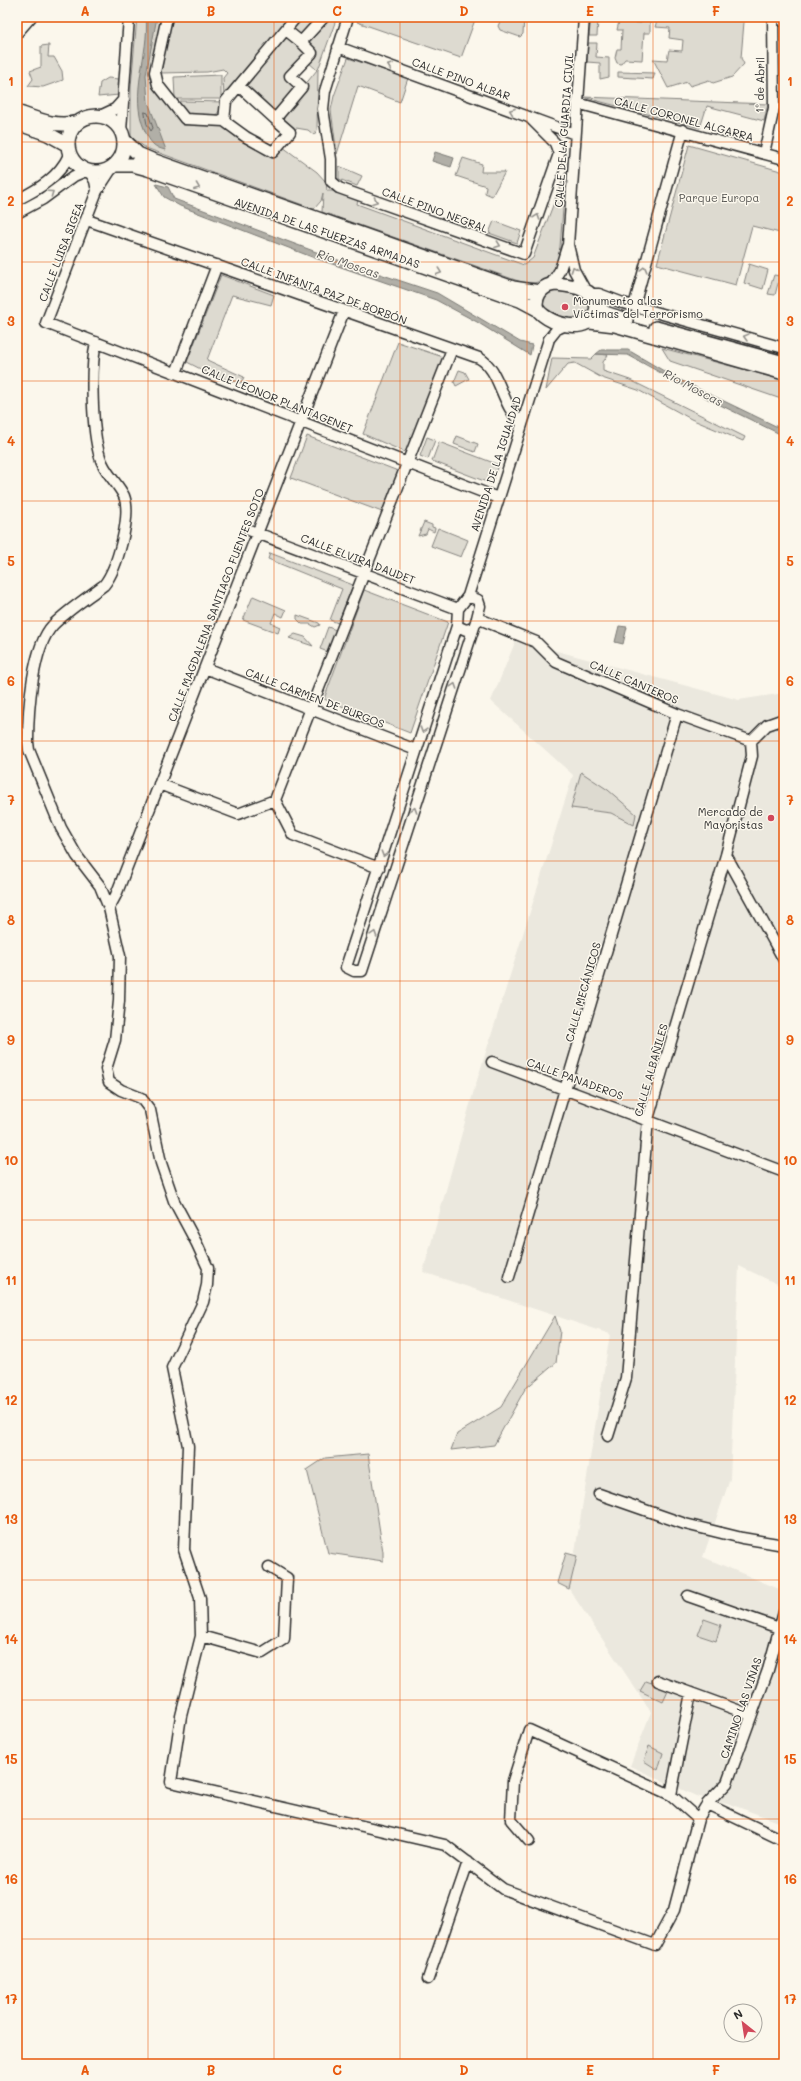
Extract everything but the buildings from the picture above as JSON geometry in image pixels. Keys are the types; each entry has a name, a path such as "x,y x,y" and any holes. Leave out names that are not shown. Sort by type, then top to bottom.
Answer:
{"main road":[{"path":"17,112 56,125 67,125 79,122 89,117 100,116 112,121 123,135 123,153 114,167 100,173 88,172 74,163 68,150 48,134 17,122"},
{"path":"68,150 70,134 79,122"},
{"name":"AVENIDA DE LAS FUERZAS ARMADAS","path":"123,135 138,154 152,160 513,288 545,288"},
{"name":"AVENIDA DE LAS FUERZAS ARMADAS","path":"114,167 133,165 148,169 520,300 540,312"},
{"path":"784,363 605,313 597,306 588,292 566,285 545,288 536,302 540,312 568,324 579,326 590,322 615,325 784,373"},
{"path":"590,322 597,306"}],"street":[{"path":"17,33 31,17"},
{"path":"123,135 129,17"},
{"path":"167,17 155,72 158,85 185,119 224,121 246,137 272,152 290,132 239,86"},
{"path":"224,121 226,101 296,17"},
{"path":"301,42 324,17"},
{"path":"338,47 348,17"},
{"name":"CALLE DE LA GUARDIA CIVIL","path":"545,288 560,270 568,245 584,17"},
{"name":"1º de Abril","path":"764,154 774,108 773,17"},
{"path":"781,17 784,22"},
{"path":"275,119 302,87 290,76 312,52 286,30"},
{"name":"CALLE PINO ALBAR","path":"338,47 575,134"},
{"name":"CALLE PINO NEGRAL","path":"338,47 325,91 322,109 331,159 331,181 339,188 524,254"},
{"path":"100,116 115,109 124,99"},
{"name":"CALLE CORONEL ALGARRA","path":"577,103 683,130 784,159"},
{"path":"529,117 556,144 559,154 573,157"},
{"path":"634,306 683,130"},
{"path":"17,200 36,190 57,174 64,167 68,150"},
{"name":"CALLE DE LA GUARDIA CIVIL","path":"524,254 559,154"},
{"name":"CALLE LUISA SIGEA","path":"46,323 98,191 114,167"},
{"path":"17,213 43,199 74,176 88,172 95,180 98,191"},
{"name":"CALLE INFANTA PAZ DE BORBÓN","path":"87,220 452,349 486,363 512,414 522,423"},
{"name":"CALLE DE LA GUARDIA CIVIL","path":"568,245 574,270 588,292"},
{"path":"176,373 217,265"},
{"path":"588,292 784,348"},
{"name":"CALLE MAGDALENA SANTIAGO FUENTES SOTO","path":"109,908 116,895 205,668 253,531 301,421 344,311"},
{"path":"540,312 548,327 549,339"},
{"name":"CALLE LEONOR PLANTAGENET","path":"46,323 498,498"},
{"path":"549,339 557,329 568,324"},
{"name":"AVENIDA DE LA IGUALDAD","path":"468,596 549,339"},
{"path":"96,342 93,359 93,400 97,446 104,468 123,494 127,512 117,559 110,577 104,585 54,624 43,639 36,660 28,742 29,750 61,828 77,856 100,886 109,908 120,956 120,1001 115,1040 106,1069 108,1082 121,1090 141,1098 150,1110 161,1163 174,1201 198,1244 208,1268 207,1285 202,1302 172,1368 188,1446 184,1550 200,1598 201,1636 181,1716 171,1782 445,1845 468,1862 428,1979"},
{"path":"159,784 238,814 275,800 452,349"},
{"name":"CALLE ELVIRA DAUDET","path":"253,531 458,609"},
{"path":"468,596 478,600 480,606 475,623 362,971 354,971 346,967 457,626 458,609 468,596"},
{"name":"CALLE CANTEROS","path":"457,626 466,630 475,623 536,642 556,662 677,714 751,741"},
{"name":"CALLE CARMEN DE BURGOS","path":"205,668 416,750"},
{"name":"CALLE MECÁNICOS","path":"509,1277 567,1088 677,714"},
{"path":"751,741 767,724 784,719"},
{"name":"CALLE ALBAÑILES","path":"608,1436 626,1378 648,1119 726,855 752,756 751,741"},
{"path":"275,800 293,835 379,868"},
{"path":"726,855 784,960"},
{"name":"CALLE PANADEROS","path":"492,1062 567,1088 784,1172"},
{"path":"600,1494 685,1524 742,1538 784,1545"},
{"path":"201,1636 262,1654 284,1639 287,1578 269,1567"},
{"path":"688,1596 779,1628"},
{"name":"CAMINO LAS VIÑAS","path":"468,1862 502,1889 655,1945 674,1910 698,1819 707,1804 727,1783 768,1670 784,1612"},
{"path":"658,1681 751,1715"},
{"path":"671,1795 691,1693"},
{"path":"529,1841 512,1820 513,1781 529,1730 671,1795 698,1819"},
{"path":"707,1804 784,1841"}],"shaded area":[{"path":"516,640 739,700 784,693 784,1287 739,1266 730,1479 703,1557 784,1591 784,1824 738,1807 696,1796 630,1766 651,1712 569,1589 610,1334 423,1272 474,1090 573,775 491,701"}],"green space":[{"path":"137,17 160,17 159,39 149,74 151,82 183,125 221,124 239,140 263,150 283,147 317,172 326,182 327,191 335,191 358,199 357,204 524,265 533,258 566,171 559,259 551,275 542,281 524,283 322,212 323,193 321,201 314,209 146,148 131,137 131,87"},
{"path":"169,17 337,17 318,70 317,130 314,135 308,130 296,128 293,132 275,119 243,89 224,98 223,78 227,73 223,69 207,72 161,73","holes":["307,61 317,70 304,86 291,77"]},
{"path":"359,17 476,17 461,58 357,22"},
{"path":"502,17 524,17 523,34 520,37 500,30 498,26"},
{"path":"591,17 601,17 598,19 597,36 589,36"},
{"path":"620,17 627,17 628,22 641,23 640,17 650,19 650,33 644,33 642,60 625,59 621,64 617,63 615,58 617,49 621,49 622,30 617,30"},
{"path":"658,17 725,17 734,21 737,18 744,22 741,58 744,64 732,77 713,83 709,80 690,86 687,82 668,88 653,59 667,60 669,50 682,51 683,40 669,38 670,28 655,27"},
{"path":"588,43 597,43 596,57 609,58 609,77 600,79 600,63 587,62"},
{"path":"49,45 48,57 54,57 62,71 63,80 43,87 28,86 33,79 30,71 41,67 41,46"},
{"path":"348,58 408,78 400,102 358,86 337,154 331,110 334,96"},
{"path":"618,72 655,73 653,79 618,77"},
{"path":"221,75 221,99 175,99 174,77"},
{"path":"108,78 119,79 119,95 98,97 100,83"},
{"path":"583,97 768,104 764,121 707,106 700,128"},
{"path":"180,101 225,102 223,107 213,118 185,115 178,105"},
{"name":"Parque Europa","path":"689,145 784,172 784,234 752,226 736,285 657,264"},
{"path":"463,158 482,164 481,172 505,172 492,196 485,193 486,186 456,176"},
{"path":"339,166 362,176 357,186 339,179"},
{"path":"494,221 521,231 517,243 489,233"},
{"path":"749,264 768,270 763,289 744,283"},
{"path":"221,275 274,295 271,305 232,295 207,360 244,377 241,383 216,377 187,362"},
{"path":"774,275 780,276 775,295 768,294"},
{"path":"555,291 569,293 587,301 590,309 582,322 547,314 542,303 548,293"},
{"path":"398,342 443,357 407,453 363,434"},
{"path":"662,348 784,380 784,400 670,361"},
{"path":"596,354 608,355 603,362 603,371 630,380 745,437 743,441 691,419 638,390 602,378 575,363 568,364 546,390 552,358 591,359"},
{"path":"459,370 465,372 469,379 456,386 454,382"},
{"path":"307,436 398,471 382,512 291,478"},
{"path":"457,436 478,444 475,452 454,444"},
{"path":"427,437 435,440 428,459 420,456"},
{"path":"439,442 499,465 492,484 432,461"},
{"path":"424,522 435,528 434,532 428,529 426,534 418,536"},
{"path":"438,528 468,540 461,557 431,546"},
{"path":"270,553 353,585 338,623 330,620 342,589 268,559"},
{"path":"364,590 448,622 410,733 324,699"},
{"path":"253,596 286,610 283,617 275,613 271,623 280,627 278,633 243,620"},
{"path":"297,615 319,623 320,625 315,627 310,624 302,624 297,619"},
{"path":"328,627 336,630 328,652 320,649"},
{"path":"295,634 305,637 313,646 289,638"},
{"path":"581,772 608,790 636,814 634,825 611,813 571,808"},
{"path":"555,1316 560,1331 556,1363 525,1389 494,1445 451,1450 457,1434 501,1407"},
{"path":"368,1454 383,1552 383,1561 328,1553 307,1470 325,1458"},
{"path":"566,1553 577,1556 569,1589 557,1583"},
{"path":"704,1619 721,1625 716,1641 698,1635"},
{"path":"646,1681 669,1689 663,1702 640,1691"},
{"path":"649,1746 663,1753 658,1770 644,1761"}],"water":[{"path":"146,17 157,17 146,75 148,102 166,150 158,148 151,141 145,131 140,117 139,88 145,46"},
{"path":"435,152 454,158 451,167 432,161"},
{"name":"Rio Moscas","path":"156,184 168,187 174,199 335,259 437,293 520,342 532,345 530,355 477,322 436,300 312,257 180,206 164,197"},
{"name":"Rio Moscas","path":"601,350 628,350 676,378 784,430 784,436 710,400 628,355 596,354"},
{"path":"619,626 627,627 623,644 615,642"}],"place":[{"name":"Monumento a las Víctimas del Terrorismo","path":"565,307"},
{"name":"Mercado de Mayoristas","path":"771,818"}]}
